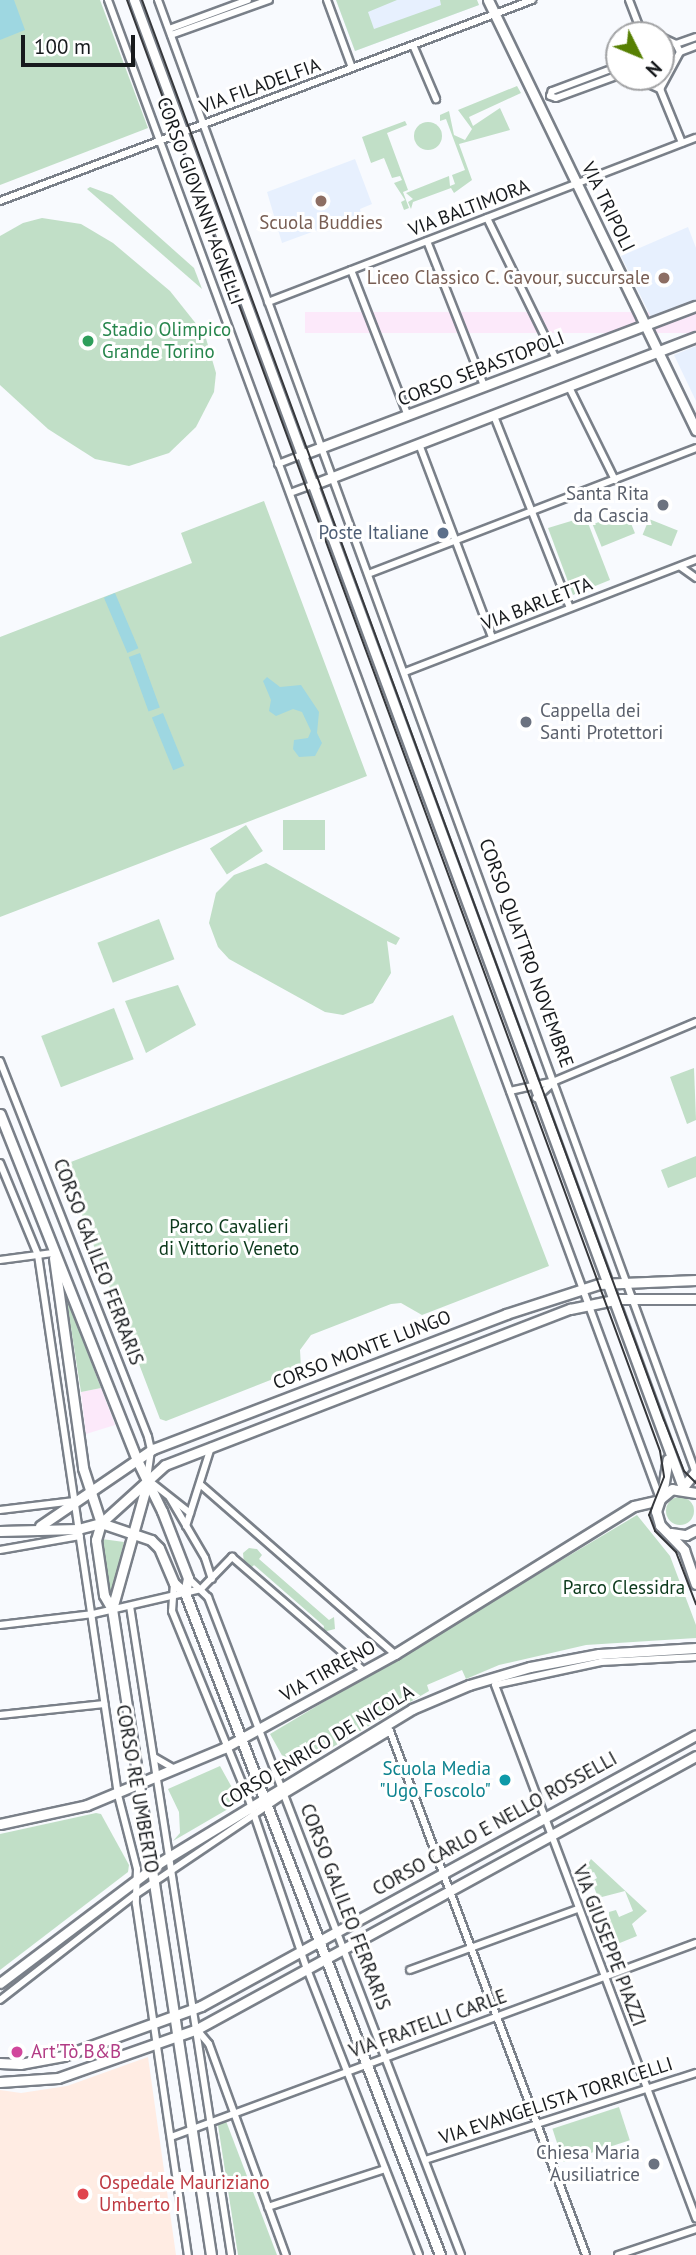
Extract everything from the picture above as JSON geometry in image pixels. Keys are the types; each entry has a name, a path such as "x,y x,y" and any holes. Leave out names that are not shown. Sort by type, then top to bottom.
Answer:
{"main road":[{"name":"CORSO GIOVANNI AGNELLI","path":"134,0 301,455"},
{"name":"VIA TRIPOLI","path":"488,0 696,430"},
{"name":"CORSO SEBASTOPOLI","path":"301,455 696,306"},
{"path":"312,485 696,337"},
{"name":"CORSO QUATTRO NOVEMBRE","path":"301,455 604,1283 667,1452 683,1487"},
{"name":"CORSO GALILEO FERRARIS","path":"0,1114 53,1253 68,1280 136,1458 188,1578"},
{"name":"CORSO GALILEO FERRARIS","path":"53,1253 89,1490 101,1523"},
{"name":"CORSO MONTE LUNGO","path":"40,1527 89,1490 152,1450 582,1287 626,1280 696,1280"},
{"name":"CORSO MONTE LUNGO","path":"101,1523 165,1465 589,1303 634,1299 696,1299"},
{"name":"CORSO QUATTRO NOVEMBRE","path":"658,1499 668,1476 667,1452"},
{"path":"696,1471 683,1487 696,1493"},
{"path":"112,1609 133,1532 145,1502 147,1479"},
{"name":"VIA TIRRENO","path":"0,1824 118,1795 224,1748 395,1654 634,1506 658,1499 683,1487"},
{"path":"658,1499 657,1516 684,1550 696,1584"},
{"path":"101,1523 97,1549 104,1595 112,1609"},
{"path":"0,1531 40,1527 79,1533 101,1523 133,1532 156,1544 174,1583 185,1593"},
{"path":"669,1533 681,1535 696,1530"},
{"path":"185,1593 188,1578"},
{"name":"CORSO GALILEO FERRARIS","path":"185,1593 440,2255"},
{"name":"CORSO RE UMBERTO","path":"112,1609 211,2255"},
{"name":"CORSO ENRICO DE NICOLA","path":"0,1983 152,1868 250,1806 267,1802 404,1713 481,1681 599,1654 696,1648"},
{"name":"CORSO CARLO E NELLO ROSSELLI","path":"0,2063 52,2058 154,2026 191,2011 696,1735"},
{"name":"CORSO CARLO E NELLO ROSSELLI","path":"0,2082 58,2078 156,2047 197,2029 696,1756"}],"street":[{"name":"CORSO GIOVANNI AGNELLI","path":"108,0 290,493"},
{"name":"CORSO GIOVANNI AGNELLI","path":"158,0 321,448"},
{"path":"170,32 248,0"},
{"path":"170,32 269,0"},
{"path":"327,0 352,68"},
{"name":"VIA FILADELFIA","path":"0,201 532,0"},
{"path":"629,0 635,21"},
{"path":"680,52 677,44 696,37"},
{"path":"413,45 436,99"},
{"path":"675,61 680,52 696,46"},
{"path":"550,96 552,91 605,71"},
{"path":"538,101 550,96 555,98 605,80"},
{"path":"661,91 682,143"},
{"name":"VIA BALTIMORA","path":"268,302 696,138"},
{"path":"487,218 556,359"},
{"path":"427,241 484,386"},
{"path":"351,270 408,415"},
{"path":"569,387 615,480"},
{"path":"494,415 570,608"},
{"path":"419,444 492,637"},
{"name":"CORSO QUATTRO NOVEMBRE","path":"321,448 696,1471"},
{"path":"369,574 696,448"},
{"name":"CORSO SEBASTOPOLI","path":"278,464 301,455"},
{"path":"312,485 290,493 589,1303 658,1499"},
{"name":"VIA BARLETTA","path":"405,672 694,562"},
{"path":"681,567 696,578"},
{"path":"510,1091 531,1083 555,1081 696,1022"},
{"name":"CORSO GALILEO FERRARIS","path":"0,1061 152,1450"},
{"path":"536,1098 555,1081"},
{"path":"0,1163 38,1255 79,1533 0,1550"},
{"path":"0,1260 53,1253"},
{"path":"186,1526 211,1447"},
{"path":"152,1450 147,1479 190,1513"},
{"path":"201,1485 395,1654"},
{"path":"170,1498 212,1579"},
{"path":"0,1510 74,1501"},
{"name":"CORSO RE UMBERTO","path":"79,1533 118,1795 138,1878 135,1895 188,2255"},
{"path":"0,1625 93,1614 200,1589 229,1558 241,1563 364,1671"},
{"name":"CORSO GALILEO FERRARIS","path":"188,1578 208,1597 281,1793 461,2255"},
{"path":"174,1583 172,1611 224,1748 250,1806 307,1969 419,2255"},
{"name":"CORSO RE UMBERTO","path":"130,1606 170,1856 191,2011 197,2029"},
{"name":"VIA GIUSEPPE PIAZZI","path":"696,1657 601,1662 495,1685 696,2218"},
{"path":"0,1715 104,1704"},
{"name":"CORSO ENRICO DE NICOLA","path":"281,1793 390,1731 444,1873"},
{"name":"CORSO RE UMBERTO","path":"154,1757 177,1770"},
{"name":"CORSO ENRICO DE NICOLA","path":"0,2000 135,1895 254,1819 267,1802"},
{"path":"444,1873 586,2255"},
{"path":"410,1970 578,1909"},
{"name":"VIA FRATELLI CARLE","path":"171,2137 696,1942"},
{"path":"197,2029 209,2044 286,2255"},
{"path":"197,2029 231,2255"},
{"name":"VIA EVANGELISTA TORRICELLI","path":"425,2160 696,2073"},
{"path":"268,2207 385,2169"},
{"path":"618,2255 696,2229"}],"shaded area":[{"path":"336,0 476,0 479,5 355,51"},
{"name":"Scuola Buddies","path":"355,159 372,204 360,209 361,214 282,243 267,192"},
{"name":"Liceo Classico C. Cavour, succursale","path":"688,227 696,248 696,300 651,317 621,256"},
{"path":"305,312 696,312 696,333 305,333"},
{"path":"696,346 696,401 674,355"},
{"path":"101,1388 115,1425 86,1434 81,1392"},
{"name":"Ospedale Mauriziano Umberto I","path":"148,2057 176,2255 0,2255 0,2090 21,2093 67,2086"}],"green space":[{"path":"0,0 100,0 148,128 0,185"},
{"path":"336,0 397,0 368,12 374,29 441,5 440,0 477,0 479,5 355,51"},
{"path":"517,86 521,93 469,117 473,126 500,108 510,130 459,144 472,180 454,193 451,188 413,202 411,209 408,202 413,199 406,193 449,176 450,186 455,184 452,175 465,170 446,119 440,121 440,115 449,111 454,135 465,140 472,129 458,110"},
{"path":"405,121 407,125 387,133 408,190 403,192 409,208 404,210 401,202 405,200 394,183 402,180 400,176 392,178 384,158 371,163 362,137"},
{"path":"428,122 438,126 442,136 438,146 428,150 418,146 414,136 418,126"},
{"path":"90,187 112,195 194,268 202,289 87,189"},
{"name":"Stadio Olimpico Grande Torino","path":"42,218 81,224 113,243 170,291 205,335 216,373 214,392 196,427 169,453 129,466 95,459 48,429 0,385 0,236 23,223"},
{"path":"264,501 367,776 0,917 0,637 192,563 181,533"},
{"path":"626,511 635,533 602,547 593,524"},
{"path":"581,518 588,523 610,580 573,595 548,528"},
{"path":"649,519 678,531 671,546 643,535"},
{"path":"283,820 325,820 325,850 283,850"},
{"path":"246,825 263,851 227,874 210,848"},
{"path":"266,863 400,938 396,945 387,941 391,973 373,1003 343,1015 325,1012 229,959 218,947 209,923 216,893 234,875"},
{"path":"159,919 174,959 113,983 97,943"},
{"path":"178,985 196,1025 146,1053 125,1001"},
{"path":"114,1008 134,1059 61,1087 41,1036"},
{"name":"Parco Cavalieri di Vittorio Veneto","path":"453,1015 549,1266 422,1315 401,1303 391,1304 311,1335 300,1350 301,1368 166,1421 160,1419 63,1165"},
{"path":"694,1068 696,1120 687,1124 670,1077"},
{"path":"696,1156 696,1177 668,1188 661,1170"},
{"path":"66,1296 101,1388 81,1392"},
{"path":"680,1497 690,1501 694,1511 690,1521 680,1525 670,1521 666,1511 670,1501"},
{"name":"Parco Clessidra","path":"637,1515 670,1556 696,1625 696,1638 586,1645 499,1665 466,1679 462,1670 427,1685 429,1691 283,1776 279,1761 284,1759 270,1734"},
{"path":"102,1539 124,1542 110,1598 102,1548"},
{"path":"249,1548 257,1549 262,1555 259,1559 329,1620 334,1617 335,1629 323,1632 324,1626 254,1565 250,1569 244,1564 243,1553"},
{"path":"220,1766 240,1802 173,1841 180,1833 179,1812 168,1789"},
{"path":"101,1814 129,1865 128,1872 0,1970 0,1834"},
{"path":"591,1859 647,1911 632,1924 637,1936 605,1949 601,1938 610,1934 609,1912 616,1910 619,1917 633,1911 625,1891 598,1898 593,1884 582,1888 597,1878 594,1872 586,1875 584,1870"},
{"path":"619,2107 630,2140 563,2162 552,2129"},
{"path":"226,2121 277,2255 238,2255 218,2125"}],"water":[{"path":"0,0 14,0 25,30 0,40"},
{"path":"115,593 138,648 127,653 104,598"},
{"path":"140,653 160,708 149,712 129,657"},
{"path":"267,677 280,687 301,685 319,712 317,733 322,743 315,756 299,757 293,749 294,740 308,738 311,731 302,712 293,709 276,716 269,711 271,700 263,681"},
{"path":"163,713 184,766 173,770 152,717"}],"tram line":[{"path":"127,0 660,1451 664,1477 649,1515 655,1531 676,1552 696,1604"},
{"path":"142,0 664,1420 684,1471 696,1483"}],"place":[{"name":"Scuola Buddies","path":"321,201"},
{"name":"Liceo Classico C. Cavour, succursale","path":"664,278"},
{"name":"Stadio Olimpico Grande Torino","path":"88,341"},
{"name":"Santa Rita da Cascia","path":"663,505"},
{"name":"Poste Italiane","path":"443,533"},
{"name":"Cappella dei Santi Protettori","path":"526,722"},
{"name":"Scuola Media \"Ugo Foscolo\"","path":"505,1780"},
{"name":"Art'Tò B&B","path":"17,2052"},
{"name":"Chiesa Maria Ausiliatrice","path":"654,2164"},
{"name":"Ospedale Mauriziano Umberto I","path":"83,2194"}]}
